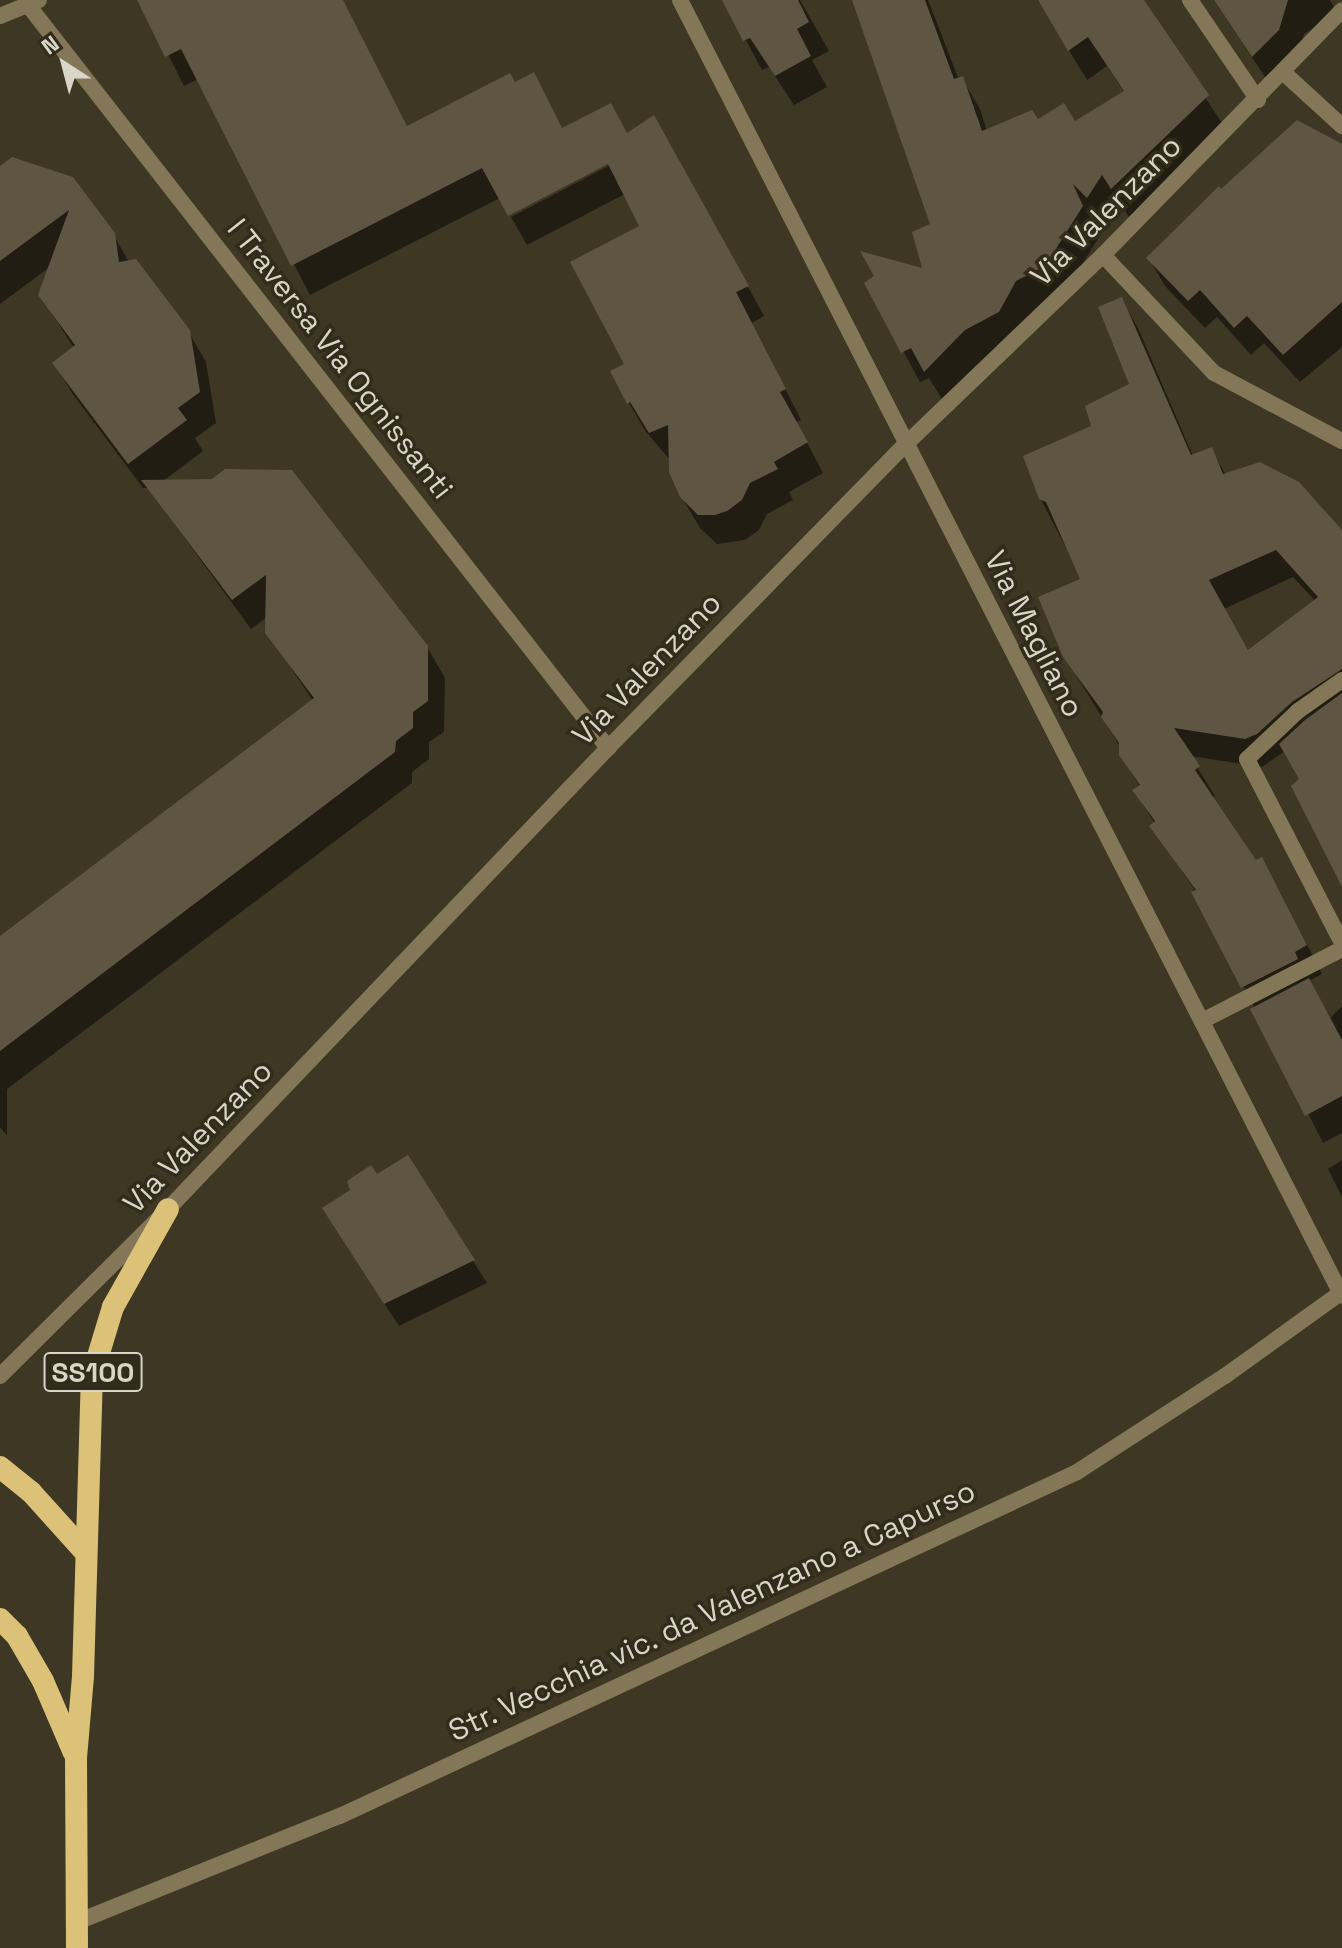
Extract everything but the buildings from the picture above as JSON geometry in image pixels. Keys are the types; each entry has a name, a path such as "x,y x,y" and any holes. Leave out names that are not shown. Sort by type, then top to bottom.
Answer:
{"highway":[{"name":"SS100","path":"77,1948 76,1758 83,1676 92,1376 113,1307 168,1209"},
{"path":"0,1467 31,1492 85,1552"},
{"name":"SS100","path":"0,1619 17,1636 43,1681 76,1758"}],"street":[{"name":"Via Magliano","path":"680,0 1341,1294"},
{"path":"1190,0 1258,100"},
{"path":"0,16 34,2"},
{"name":"I Traversa Via Ognissanti","path":"34,2 608,748"},
{"name":"Via Valenzano","path":"0,1376 168,1209 608,748 906,444 1103,255 1258,100 1342,10"},
{"path":"1284,73 1342,126"},
{"path":"1103,255 1214,373 1342,441"},
{"path":"1342,680 1298,711 1247,759 1342,943"},
{"path":"1202,1021 1342,949"},
{"name":"Str. Vecchia vic. da Valenzano a Capurso","path":"77,1922 340,1816 1077,1472 1225,1376 1341,1294"}]}
